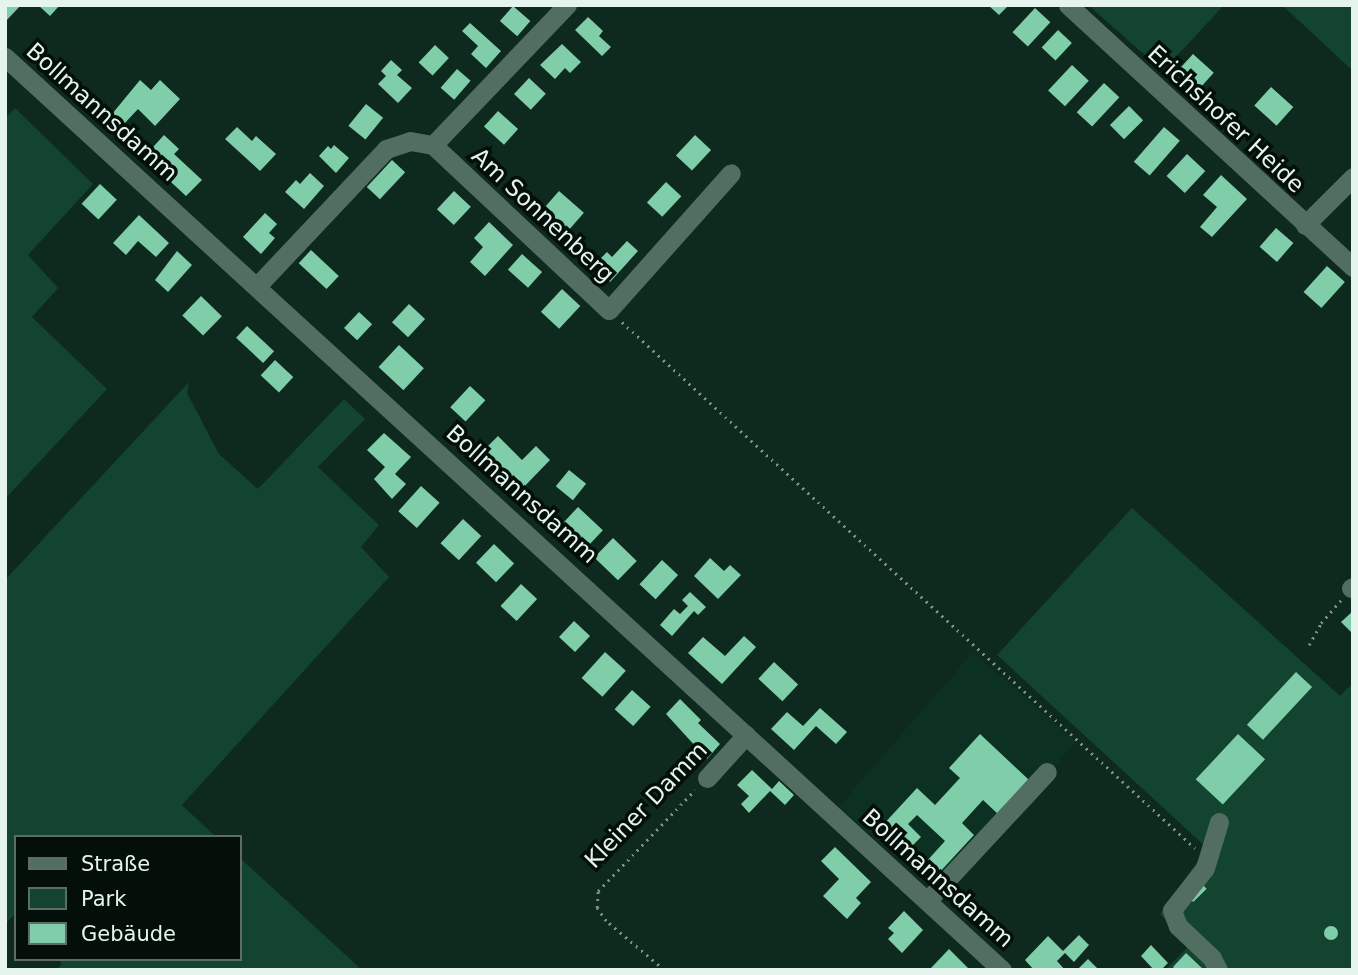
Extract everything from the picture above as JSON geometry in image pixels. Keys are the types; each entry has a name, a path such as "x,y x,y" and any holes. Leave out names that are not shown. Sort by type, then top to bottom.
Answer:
{"street":[{"path":"258,285 386,149 410,141 433,145 567,5"},
{"name":"Erichshofer Heide","path":"1068,5 1353,267"},
{"name":"Bollmannsdamm","path":"5,57 258,285 1002,970"},
{"name":"Am Sonnenberg","path":"433,145 609,310 731,173"},
{"path":"1305,225 1353,177"},
{"name":"Kleiner Damm","path":"707,778 746,735"},
{"path":"927,901 1047,772"},
{"path":"1218,970 1212,958 1178,926 1172,911 1205,868 1219,822"}],"path":[{"path":"609,310 1208,859"},
{"path":"1309,645 1321,623 1352,588"},
{"name":"Kleiner Damm","path":"664,970 606,921 597,908 598,891 707,778"}],"shaded area":[{"path":"973,652 1076,742 942,897 839,807"}],"green space":[{"path":"1088,5 1224,5 1163,71"},
{"path":"1282,5 1353,5 1353,71"},
{"path":"15,108 93,184 28,255 58,288 32,317 107,389 5,499 5,118"},
{"path":"189,382 187,393 219,454 258,489 344,399 365,419 318,467 379,525 361,547 389,577 182,805 214,835 14,835 14,915 5,924 5,580"},
{"path":"1132,508 1340,696 1353,683 1353,970 1165,970 1188,947 1160,914 1207,848 997,655"},
{"path":"242,860 362,970 56,970 62,964 60,961 242,961"}],"building":[{"path":"5,5 21,5 5,22"},
{"path":"38,5 60,5 50,16"},
{"path":"988,5 1009,5 999,15"},
{"path":"513,6 530,21 517,36 500,21"},
{"path":"1035,8 1050,22 1028,46 1012,32"},
{"path":"588,17 603,31 599,36 611,47 602,56 575,30"},
{"path":"470,23 501,51 486,68 471,54 478,46 462,31"},
{"path":"1058,30 1072,43 1056,61 1042,48"},
{"path":"562,44 581,62 570,73 565,68 555,79 540,65"},
{"path":"435,45 449,58 433,76 419,63"},
{"path":"1193,54 1214,73 1200,88 1179,70"},
{"path":"391,60 402,70 397,75 412,88 398,103 378,84 386,76 381,71"},
{"path":"1072,65 1089,81 1065,106 1048,91"},
{"path":"457,69 471,81 454,100 441,88"},
{"path":"529,78 546,94 531,110 514,94"},
{"path":"140,80 151,90 160,80 180,99 155,126 138,109 123,125 112,114"},
{"path":"1104,83 1119,97 1092,127 1077,112"},
{"path":"1271,87 1293,107 1277,126 1254,106"},
{"path":"366,104 383,118 365,140 348,126"},
{"path":"1129,106 1143,120 1124,139 1110,125"},
{"path":"498,111 518,129 504,145 484,127"},
{"path":"237,127 252,141 256,136 276,154 260,171 225,139"},
{"path":"1164,127 1180,141 1150,175 1134,162"},
{"path":"164,135 179,149 174,154 202,180 186,196 144,157"},
{"path":"695,135 711,150 692,170 676,155"},
{"path":"334,145 349,158 336,173 319,156 328,146 331,149"},
{"path":"1187,154 1205,171 1185,193 1167,176"},
{"path":"392,160 405,172 380,199 367,187"},
{"path":"310,173 324,186 304,209 285,192 296,180 300,184"},
{"path":"1221,175 1247,199 1212,237 1200,227 1217,207 1203,195"},
{"path":"666,182 681,196 662,217 647,202"},
{"path":"100,184 117,200 98,219 82,204"},
{"path":"454,191 471,207 454,225 437,209"},
{"path":"559,191 584,213 569,230 544,208"},
{"path":"265,213 277,224 269,233 275,238 261,254 243,237"},
{"path":"139,215 169,243 156,257 138,241 126,255 113,243"},
{"path":"489,222 513,245 485,276 470,262 483,247 474,238"},
{"path":"1276,228 1293,243 1277,262 1260,247"},
{"path":"627,241 638,251 610,282 593,266 607,252 612,257"},
{"path":"311,250 339,276 327,289 299,263"},
{"path":"177,251 192,265 168,292 155,280"},
{"path":"522,254 542,272 528,288 508,270"},
{"path":"1327,266 1345,282 1321,308 1304,292"},
{"path":"562,289 580,306 559,329 541,312"},
{"path":"201,296 222,316 203,336 182,315"},
{"path":"409,304 425,319 408,337 392,322"},
{"path":"359,312 372,324 357,340 344,328"},
{"path":"247,326 274,351 263,363 236,338"},
{"path":"399,345 424,368 403,390 379,367"},
{"path":"275,360 293,377 279,392 261,375"},
{"path":"470,386 485,400 466,422 450,407"},
{"path":"384,433 411,457 395,474 406,484 392,499 374,479 385,467 367,450"},
{"path":"498,436 522,460 536,446 550,460 518,493 479,455"},
{"path":"569,470 586,484 573,500 556,486"},
{"path":"421,486 440,503 417,528 398,511"},
{"path":"578,507 603,530 585,549 560,526"},
{"path":"463,519 481,536 459,560 440,543"},
{"path":"613,538 637,561 618,580 594,557"},
{"path":"494,544 514,563 496,582 476,563"},
{"path":"710,558 724,571 730,565 741,575 718,599 694,576"},
{"path":"662,560 678,575 656,599 639,584"},
{"path":"521,584 537,599 517,621 501,606"},
{"path":"690,592 706,607 698,615 694,611 672,636 660,625 674,609 680,614 688,606 682,600"},
{"path":"1353,611 1353,634 1341,622"},
{"path":"574,621 590,636 575,652 559,637"},
{"path":"744,636 756,647 722,684 688,653 703,637 725,656"},
{"path":"605,652 626,671 602,697 582,678"},
{"path":"774,662 798,685 782,701 758,679"},
{"path":"1296,672 1312,687 1263,740 1247,725"},
{"path":"632,690 651,707 633,726 615,709"},
{"path":"680,699 701,720 698,723 720,744 707,759 666,714"},
{"path":"820,708 847,732 836,744 816,726 794,750 771,729 787,712 803,726"},
{"path":"980,734 1029,780 998,814 983,800 962,823 974,835 938,874 926,862 945,841 917,815 908,824 921,837 907,851 881,827 917,788 935,805 960,778 949,768"},
{"path":"1238,734 1265,759 1223,805 1196,779"},
{"path":"752,770 772,789 779,781 794,795 785,805 770,791 749,813 741,804 749,796 737,785"},
{"path":"835,847 871,882 856,898 861,903 847,919 823,896 839,879 821,861"},
{"path":"1201,883 1207,889 1193,902 1188,896"},
{"path":"904,911 923,930 902,953 888,939 894,933 888,928"},
{"path":"1331,926 1336,928 1336,938 1331,940 1326,938 1324,933 1326,928"},
{"path":"1079,935 1089,945 1074,962 1065,953 1057,961 1065,970 1034,970 1025,960 1048,936 1063,951"},
{"path":"1151,945 1168,963 1161,970 1154,970 1141,956"},
{"path":"949,949 970,970 931,968"},
{"path":"1186,953 1204,970 1176,970 1173,967"},
{"path":"1088,959 1099,970 1077,970"}]}
